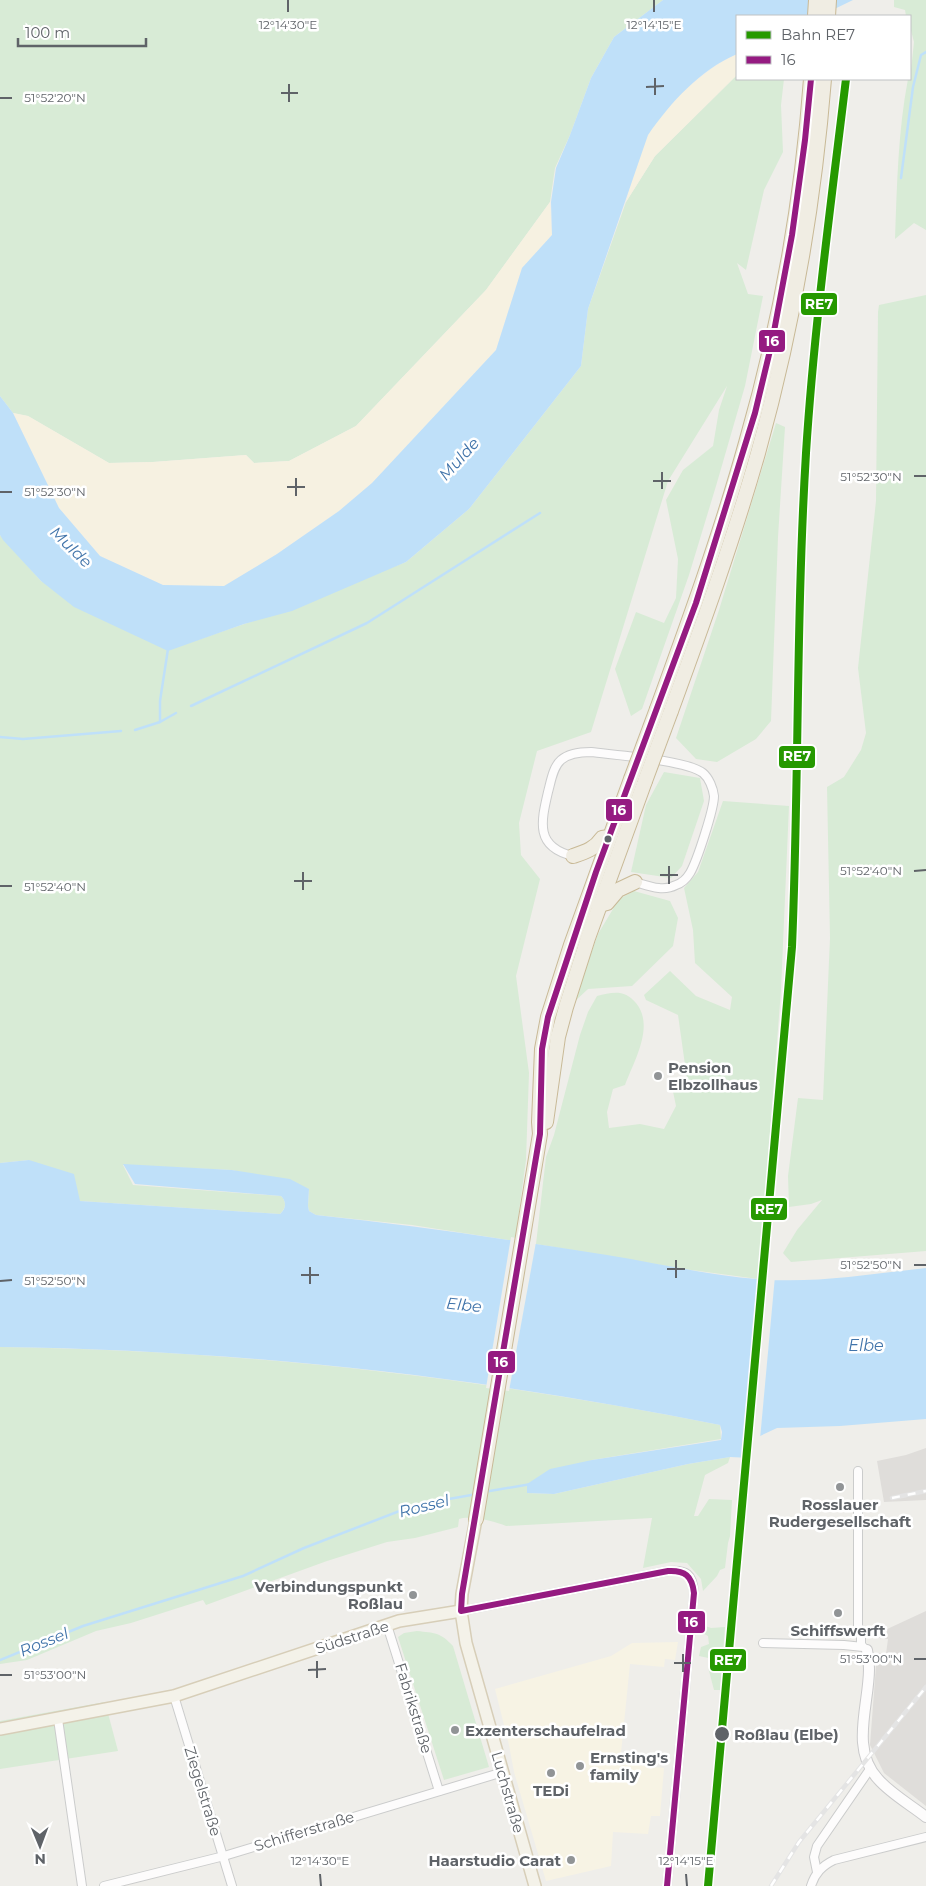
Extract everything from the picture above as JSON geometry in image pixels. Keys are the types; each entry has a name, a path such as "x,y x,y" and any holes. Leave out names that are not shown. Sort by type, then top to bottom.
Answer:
{"highway":[{"path":"815,15 816,0"},
{"path":"828,15 829,0"},
{"path":"540,1134 546,1126 548,1117 558,1037 566,1007 613,866 638,780 664,710 708,606 752,471 775,386 789,293 811,80"},
{"path":"789,293 814,184 824,80"},
{"path":"476,1519 540,1134 540,1076 544,1034 556,990 596,872 610,837 638,780"},
{"path":"573,856 591,850 602,838 610,837"},
{"path":"573,856 587,863 596,872"},
{"path":"613,866 624,876 635,882"},
{"path":"599,905 607,903 618,890 635,882"}],"main road":[{"name":"Luchstraße","path":"476,1519 462,1594 461,1611 470,1661 535,1886"},
{"name":"Südstraße","path":"0,1729 174,1696 410,1618 461,1611"}],"street":[{"path":"573,856 560,852 550,845 545,838 542,828 551,781 556,766 562,759 577,752 591,752 681,764 696,768 708,778 713,790 714,801 689,874 680,883 666,888 635,882"},
{"path":"858,1471 858,1625 870,1668 862,1745 870,1769 879,1780 926,1817"},
{"name":"Südstraße","path":"461,1611 594,1584 678,1570 685,1572 690,1577 694,1593 667,1886"},
{"name":"Fabrikstraße","path":"387,1625 439,1791"},
{"path":"763,1643 864,1648"},
{"name":"Ziegelstraße","path":"174,1696 232,1886"},
{"path":"58,1719 82,1886"},
{"path":"817,1872 814,1857 817,1846 870,1769"},
{"name":"Schifferstraße","path":"104,1886 224,1856 502,1772"},
{"path":"811,1886 817,1872 828,1863 842,1857 926,1837"}],"shaded area":[{"path":"926,1448 926,1500 884,1502 877,1461 906,1455"},
{"path":"926,1611 926,1806 884,1773 870,1745 877,1653 886,1654 888,1639 870,1637"},
{"path":"678,1642 675,1660 665,1659 664,1667 630,1664 620,1763 664,1768 660,1816 651,1816 648,1834 613,1832 611,1866 546,1881 514,1772 495,1689 611,1656 632,1643"}],"green space":[{"path":"0,0 663,0 614,37 591,78 570,135 555,168 550,202 486,290 356,426 289,461 254,463 246,455 153,462 109,463 28,416 13,413 0,396"},
{"path":"894,0 926,0 926,230 914,223 895,239 900,138 908,80 911,80 914,42 911,31 911,15 906,15 905,10 894,7"},
{"path":"736,76 736,80 784,80 781,105 783,152 764,190 746,270 737,263 748,294 763,296 745,386 689,575 642,709 631,716 615,669 636,612 664,623 676,598 678,559 666,500 683,470 713,446 719,410 727,386 668,481 591,732 537,751 519,823 521,855 540,879 516,976 529,1073 526,1160 515,1241 412,1225 316,1215 309,1211 309,1189 232,1170 123,1165 133,1185 281,1196 285,1203 282,1212 280,1214 80,1201 29,1160 0,1163 0,535 41,581 168,650 253,621 406,562 469,509 581,366 588,309 626,202 655,156"},
{"path":"926,295 926,1251 791,1262 783,1253 797,1230 822,1200 811,1204 789,1207 788,1176 798,1098 823,1100 830,938 827,787 844,777 861,750 866,733 858,668 876,501 878,312 879,305"},
{"path":"776,423 785,427 778,537 771,721 756,739 717,762 696,759 676,738 719,610"},
{"path":"664,772 700,778 704,801 682,866 671,878 631,872 646,805"},
{"path":"723,801 789,806 781,990 766,1199 758,1279 684,1269 536,1244 546,1157 554,1135 580,1035 588,1012 597,996 613,993 627,995 636,1003 644,1022 641,1044 625,1085 613,1089 607,1112 609,1128 640,1124 664,1129 676,1106 671,1082 687,1079 678,1015 646,1000 644,995 670,971 696,996 730,1010 732,997 695,963 693,930 684,888 698,872"},
{"path":"634,891 670,901 678,918 673,946 632,986 588,989 574,1002 598,934 619,899"},
{"path":"0,1347 91,1349 181,1354 362,1370 542,1393 720,1425 721,1439 592,1460 527,1493 554,1494 688,1464 730,1457 728,1463 705,1475 694,1516 698,1516 709,1499 732,1500 730,1536 725,1568 720,1570 703,1591 701,1579 687,1563 671,1562 643,1568 652,1518 506,1526 482,1519 463,1518 459,1519 458,1527 415,1538 387,1542 327,1561 206,1605 203,1600 131,1623 96,1631 27,1660 0,1664"},
{"path":"700,1624 711,1628 725,1627 720,1690 714,1690 708,1667 718,1667 718,1660 699,1656 701,1647 709,1644 708,1636 699,1631"},
{"path":"417,1631 437,1634 453,1646 489,1767 444,1780 398,1637 404,1633"},
{"path":"105,1702 118,1751 0,1769 0,1721"}],"sand":[{"path":"736,54 736,76 655,156 626,202 644,144 655,124 686,89 725,60"},
{"path":"550,202 552,235 522,268 496,350 372,483 339,511 277,554 224,587 163,585 100,556 59,508 13,413 28,416 109,463 153,462 246,455 254,463 289,461 356,426 486,290"}],"water":[{"name":"Mulde","path":"663,0 853,0 822,15 736,15 736,54 711,69 687,88 648,135 588,309 581,366 469,509 406,562 292,611 244,624 168,651 74,607 41,581 3,540 0,535 0,396 13,413 59,508 100,556 163,585 224,586 277,554 339,511 372,483 496,350 522,268 552,235 551,202 556,168 591,78 614,37"},
{"name":"Elbe","path":"29,1160 74,1174 80,1201 280,1214 282,1212 285,1208 285,1203 281,1196 135,1184 123,1164 232,1170 290,1179 309,1189 309,1211 316,1215 498,1238 719,1275 757,1279 799,1280 841,1278 926,1268 926,1419 840,1426 777,1428 758,1437 751,1458 730,1457 688,1464 554,1494 527,1493 527,1484 550,1469 592,1460 721,1440 722,1432 720,1425 542,1393 362,1369 272,1360 181,1354 91,1349 0,1347 0,1163"}],"pier":[{"path":"511,1237 536,1242 509,1391 486,1388"},
{"path":"775,1276 760,1439 753,1460 742,1460 759,1277"}],"waterway":[{"path":"901,178 913,87 921,55 926,52"},
{"path":"191,706 367,623 540,513"},
{"path":"160,722 160,701 168,649"},
{"path":"135,730 160,722 176,713"},
{"path":"0,737 23,739 121,731"},
{"name":"Rossel","path":"484,1492 531,1484"},
{"name":"Rossel","path":"0,1660 83,1626 243,1576 304,1548 415,1505 477,1494"}],"railway":[{"path":"892,1498 926,1491"},
{"path":"771,1886 799,1842 926,1687"}],"rail line":[{"name":"RE7","path":"708,1886 792,947 801,576 806,453 818,312 846,80"}],"transit line":[{"name":"16","path":"667,1886 694,1593 687,1575 668,1571 461,1611 462,1594 540,1134 542,1049 548,1017 596,872 696,603 755,413 772,342 792,235 811,80"}],"place":[{"name":"Pension Elbzollhaus","path":"658,1076"},
{"name":"Rosslauer Rudergesellschaft","path":"840,1487"},
{"name":"Verbindungspunkt Roßlau","path":"413,1595"},
{"name":"Schiffswerft","path":"838,1613"},
{"name":"Exzenterschaufelrad","path":"455,1730"},
{"name":"Roßlau (Elbe)","path":"722,1734"},
{"name":"Ernsting's family","path":"580,1766"},
{"name":"TEDi","path":"551,1773"},
{"name":"Haarstudio Carat","path":"571,1860"}]}
